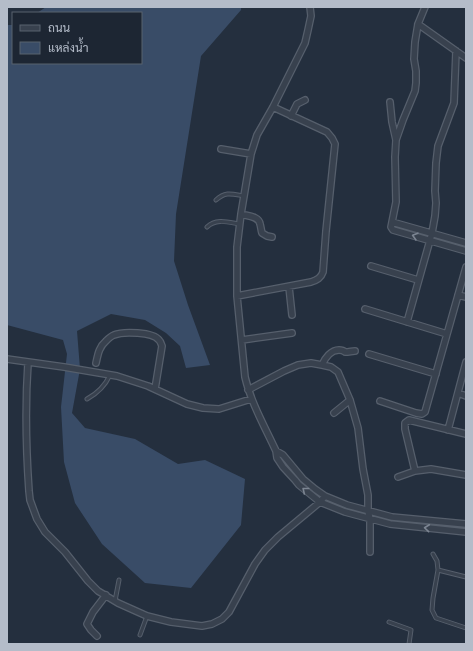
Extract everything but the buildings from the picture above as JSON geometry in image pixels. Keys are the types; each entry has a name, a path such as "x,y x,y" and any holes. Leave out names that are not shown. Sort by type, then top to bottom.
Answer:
{"street":[{"path":"310,7 311,16 304,44 273,107 257,135 251,154 241,214 237,247 237,296 245,377 248,390 276,451 277,458 299,485 320,502 345,512 390,524 466,532"},
{"path":"396,140 415,91 415,42 418,24 425,7"},
{"path":"418,24 466,58"},
{"path":"407,322 432,233 436,203 435,191 438,146 454,103 456,51"},
{"path":"291,116 297,104 304,100"},
{"path":"390,102 396,140 396,202 392,224 393,230 466,251"},
{"path":"237,296 311,282 322,276 323,272 334,144 332,138 327,132 273,107"},
{"path":"221,149 251,154"},
{"path":"241,214 258,219 262,233 272,237"},
{"path":"392,224 432,233 466,243"},
{"path":"371,266 418,280"},
{"path":"380,402 416,413 422,414 425,412 466,267"},
{"path":"289,287 292,315"},
{"path":"458,295 466,297"},
{"path":"365,309 447,334"},
{"path":"96,363 99,349 114,335 141,333 153,336 159,340 162,346 155,389"},
{"path":"242,340 292,333"},
{"path":"322,365 329,354 334,351 338,350 347,352 355,350"},
{"path":"368,354 436,374"},
{"path":"7,359 110,374 148,386 187,404 203,408 219,409 251,399"},
{"path":"28,362 26,422 29,491 30,500 37,519 45,532 65,552 98,591 147,616 171,622 202,626 212,624 222,619 229,612 255,564 265,550 278,536 320,502 325,496"},
{"path":"448,430 466,362"},
{"path":"248,390 298,365 311,363 330,367 338,372 350,400 358,428 368,495 370,552"},
{"path":"458,393 466,396"},
{"path":"334,412 350,400"},
{"path":"416,471 405,429 405,423 409,420 466,434"},
{"path":"276,451 283,455 303,479 325,496 368,511 392,517 466,524"},
{"path":"398,478 416,471 431,469 466,475"},
{"path":"98,636 87,624 93,612 106,595"}],"lane":[{"path":"216,200 226,194 244,196"},
{"path":"207,227 211,223 216,222 240,224"},
{"path":"87,399 101,389 106,383 110,374"},
{"path":"433,554 437,561 438,570 432,610 436,618 466,628"},
{"path":"438,570 466,577"},
{"path":"115,601 119,580"},
{"path":"140,635 147,616"},
{"path":"389,622 411,630 409,644"}],"water":[{"path":"46,7 241,7 241,10 201,56 176,214 174,261 210,365 186,368 180,346 166,333 145,320 111,314 77,331 80,369 72,413 85,428 135,439 178,464 205,460 245,479 241,525 191,588 145,583 102,544 75,503 64,462 61,407 67,354 63,340 7,325 7,25 12,25 12,64 142,64 142,12 38,12"}]}
